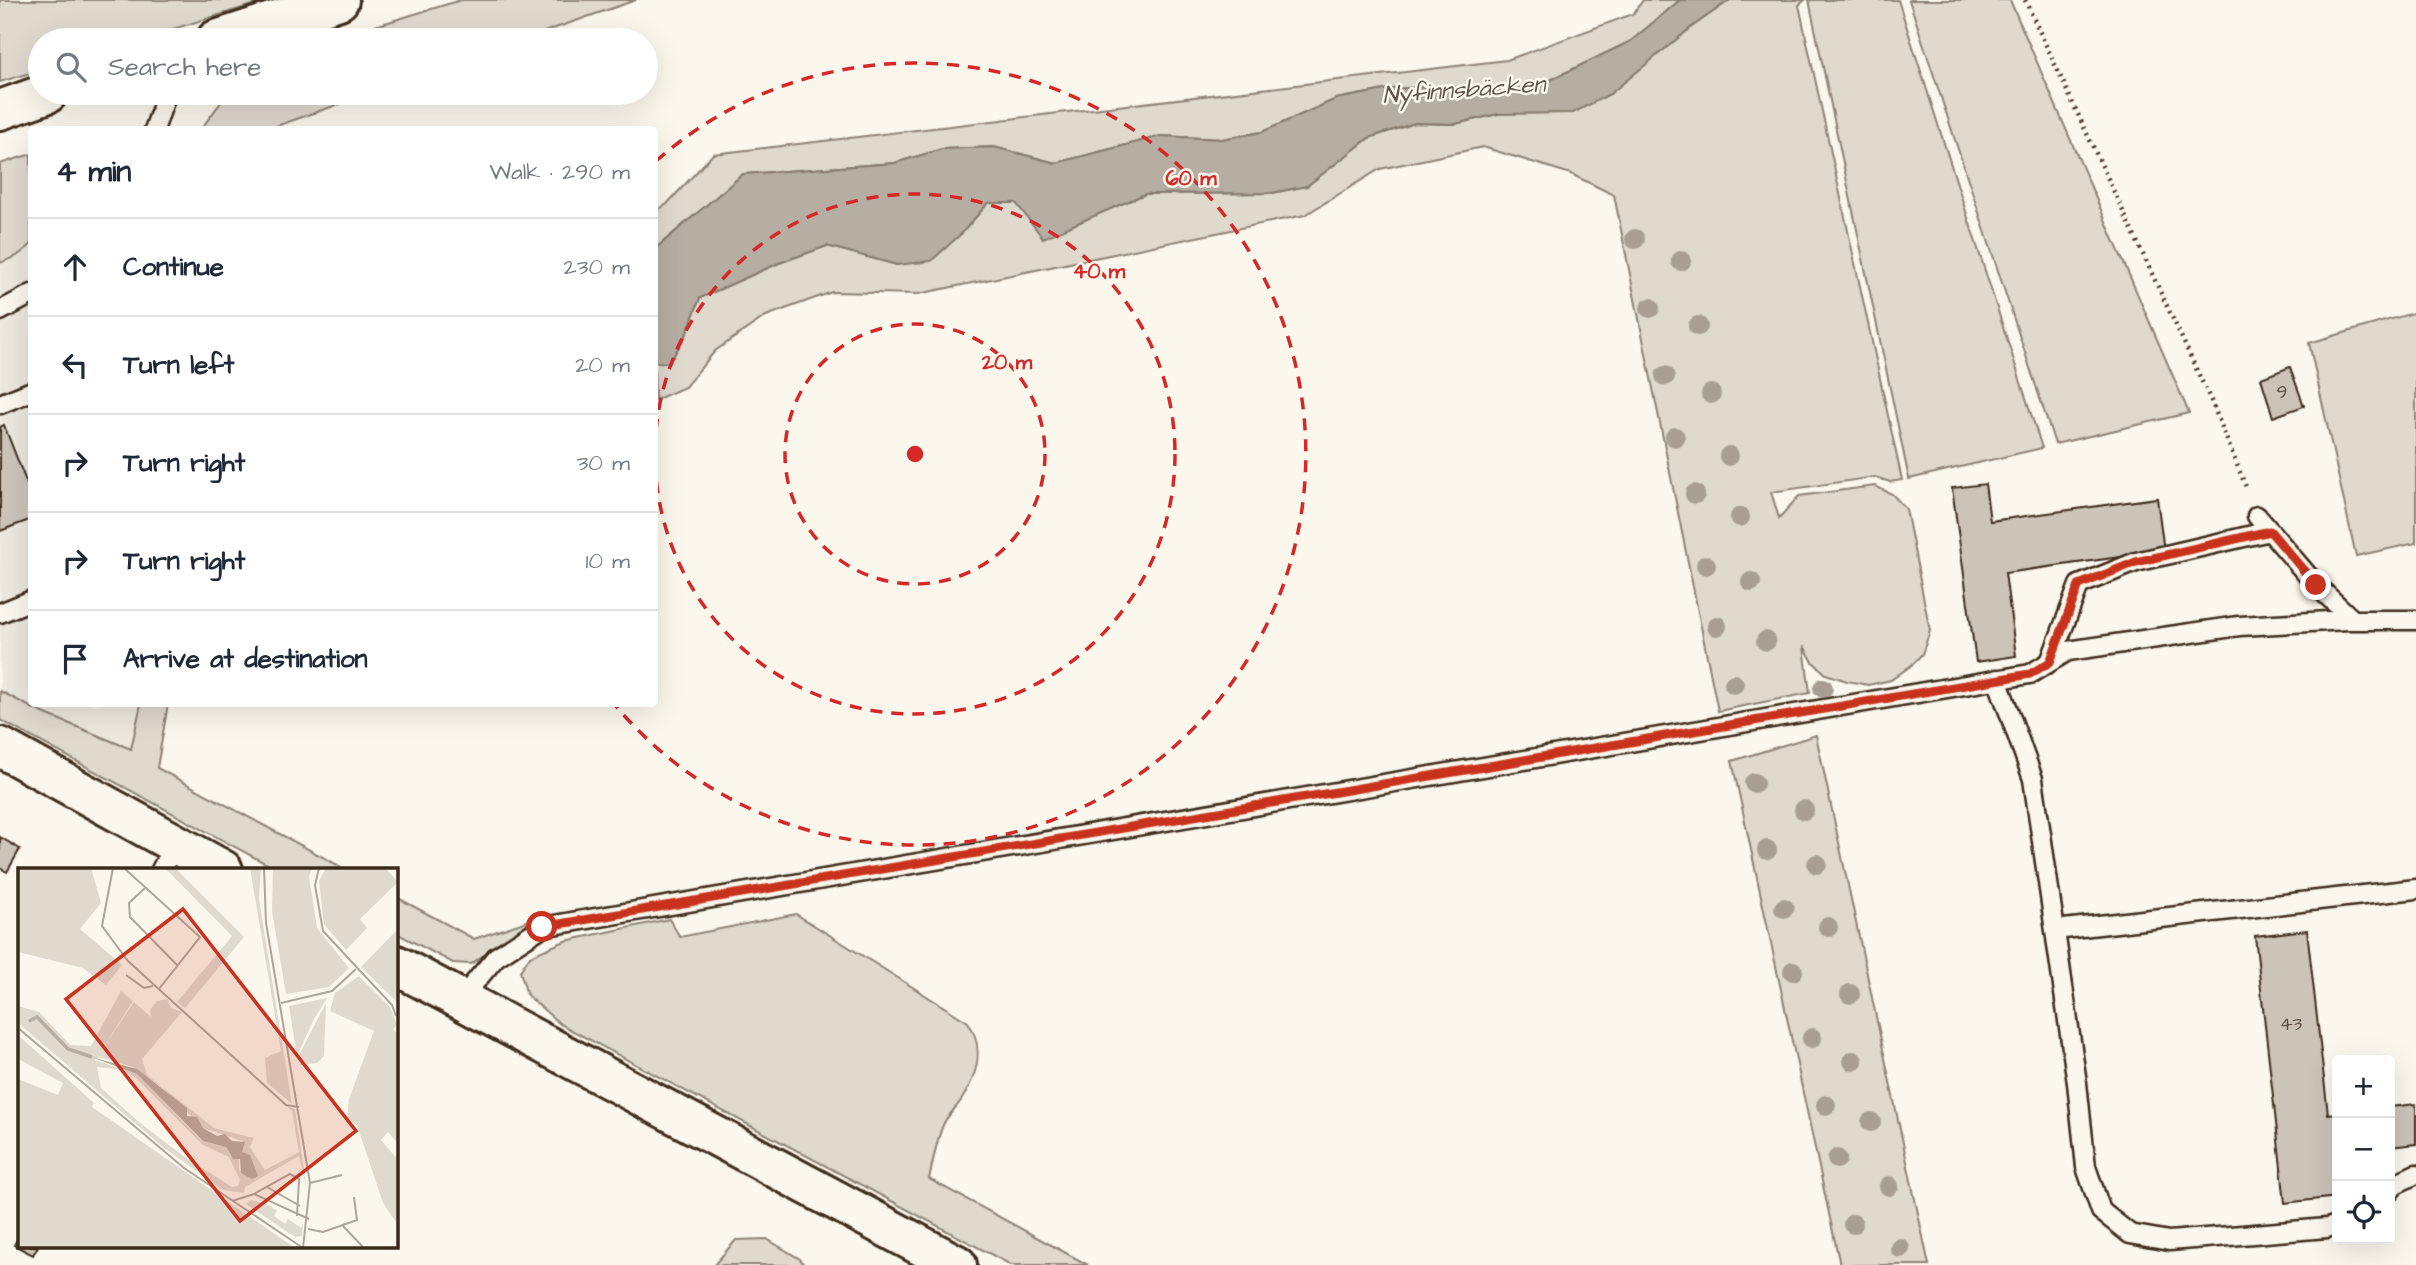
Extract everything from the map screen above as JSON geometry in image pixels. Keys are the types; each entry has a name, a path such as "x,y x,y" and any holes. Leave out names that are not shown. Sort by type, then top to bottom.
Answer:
{"street":[{"path":"253,28 339,0"},
{"path":"0,110 28,100"},
{"path":"0,747 168,856 215,868"},
{"path":"397,966 957,1265"}],"lane":[{"path":"155,126 163,105"},
{"path":"0,311 28,296"},
{"path":"0,404 28,393"},
{"path":"2257,516 2316,585 2353,620"},
{"path":"2050,662 2079,585 2136,562 2270,531"},
{"path":"0,613 28,602"},
{"path":"460,1000 496,957 542,927 2030,674 2068,651 2239,626 2353,620 2416,620"},
{"path":"1997,679 2033,779 2086,1167 2101,1210 2130,1234 2169,1241 2332,1226"},
{"path":"2055,930 2416,889"},
{"path":"2395,1184 2416,1174"}],"path":[{"path":"2025,0 2212,403 2257,516"}],"shaded area":[{"path":"0,0 268,0 176,28 28,28 28,74 0,82"},
{"path":"461,0 636,0 556,28 369,28"},
{"path":"1643,0 1680,0 1631,41 1538,86 1496,92 1448,86 1390,89 1336,99 1262,132 1222,139 1161,136 1056,163 994,147 942,149 895,163 743,174 658,246 658,210 667,204 713,154 1507,60 1633,14"},
{"path":"1730,0 1805,0 1799,5 1902,480 1890,482 1875,477 1771,492 1779,518 1799,496 1875,486 1892,494 1906,509 1930,631 1922,654 1891,680 1868,685 1826,674 1813,662 1804,646 1810,693 1718,711 1614,195 1571,174 1483,147 1380,169 1305,215 918,294 832,292 766,316 715,351 685,387 658,399 658,362 669,363 686,335 700,298 779,263 827,246 897,265 961,234 988,203 1016,203 1043,237 1145,194 1272,193 1306,186 1369,138 1415,123 1455,124 1498,114 1693,26"},
{"path":"1809,0 1898,0 2042,448 1909,479"},
{"path":"1909,0 2010,0 2189,413 2055,444"},
{"path":"219,105 337,105 277,126 203,126"},
{"path":"28,155 28,247 17,256 0,263 0,164"},
{"path":"28,247 28,706 0,691 0,263 17,256"},
{"path":"2416,312 2416,543 2356,556 2309,343"},
{"path":"0,691 28,707 131,749 140,707 167,707 157,768 343,868 274,868 0,720"},
{"path":"30,707 140,707 132,749"},
{"path":"1816,735 1929,1265 1840,1265 1732,761"},
{"path":"397,898 474,939 536,918 471,964 453,963 397,934"},
{"path":"796,914 968,1022 978,1051 975,1071 962,1099 942,1127 929,1179 1088,1265 1011,1265 560,1024 527,995 520,971 530,956 565,941 669,919 680,937"},
{"path":"767,1239 800,1259 804,1265 714,1265 736,1240"}],"water":[{"name":"Nyfinnsbäcken","path":"1680,0 1730,0 1693,26 1610,94 1573,113 1498,114 1455,124 1415,123 1369,138 1307,186 1272,193 1145,194 1043,238 1016,203 988,203 961,234 931,261 897,265 827,246 779,263 700,298 686,335 669,363 658,362 658,246 743,174 895,163 942,149 994,147 1056,163 1161,136 1222,139 1262,132 1336,99 1390,89 1448,86 1496,92 1538,86 1631,41"}],"building":[{"path":"2290,367 2304,406 2273,417 2261,378"},
{"path":"4,425 28,487 28,520 0,531 0,427"},
{"path":"1985,484 1990,521 2157,498 2164,551 2005,573 2016,656 1976,662 1952,488"},
{"path":"0,837 20,849 7,872 0,868"},
{"path":"2307,930 2328,1114 2332,1114 2332,1198 2285,1203 2255,936"},
{"path":"2416,1104 2416,1144 2395,1146 2395,1106"},
{"path":"20,1248 37,1248 33,1255"}],"route":[{"path":"542,927 2030,674 2050,662 2079,585 2136,562 2270,531 2316,585"}]}
